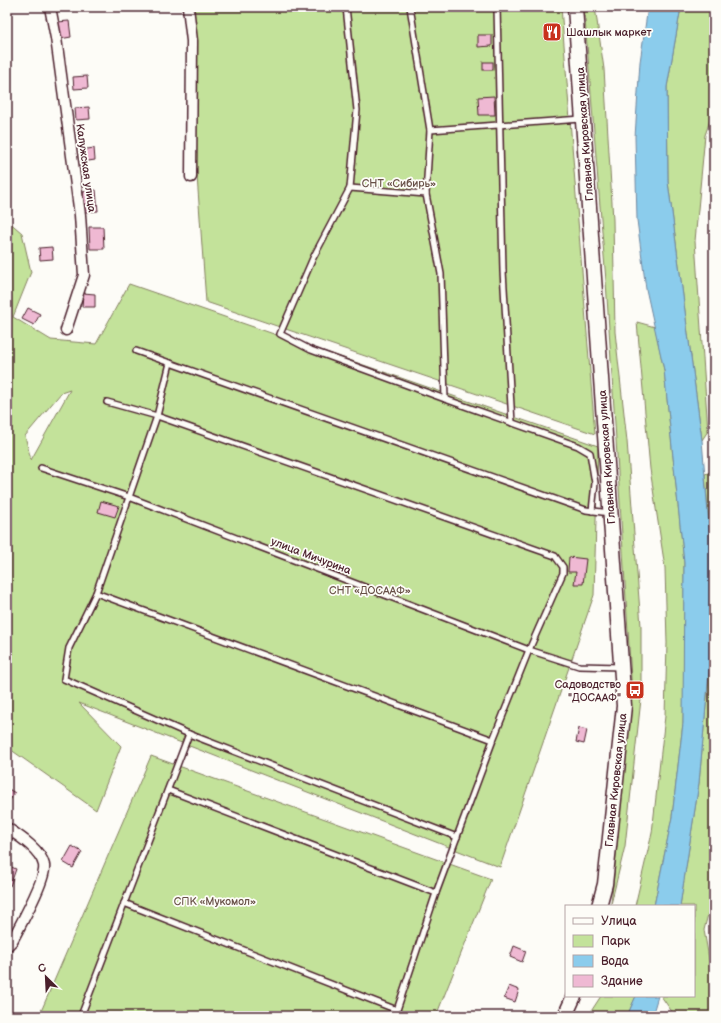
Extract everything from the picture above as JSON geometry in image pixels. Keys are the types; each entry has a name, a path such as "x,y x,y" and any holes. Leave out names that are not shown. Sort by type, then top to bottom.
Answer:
{"main road":[{"name":"Главная Кировская улица","path":"576,7 624,706 605,884 599,905"},
{"path":"565,1016 574,997"}],"street":[{"name":"Калужская улица","path":"50,7 56,38 79,207 84,275 66,330"},
{"path":"188,7 192,41 191,177"},
{"path":"7,828 30,846 41,858 44,866 43,875 34,896 12,941 7,946"}],"lane":[{"path":"346,7 357,110 350,188 313,258 280,334 311,350 578,446 590,453 596,483 592,511"},
{"path":"410,7 430,130 426,194 441,274 445,399"},
{"path":"497,7 503,271 512,423"},
{"path":"430,130 584,119"},
{"path":"350,188 426,194"},
{"path":"136,351 592,511 611,514"},
{"path":"170,363 157,416 96,593 69,648 64,679 189,734 457,836"},
{"path":"107,402 157,416 555,556 563,567 563,573 529,650 457,836 436,893 395,1016"},
{"name":"улица Мичурина","path":"41,468 129,497 529,650 579,666 622,666"},
{"path":"96,593 493,740"},
{"path":"81,1016 189,734"},
{"path":"168,790 436,893"},
{"path":"124,903 397,1010"}],"green space":[{"name":"СНТ «Сибирь»","path":"185,7 561,7 595,434 206,302"},
{"path":"584,7 595,7 604,69 613,220 615,332 627,441 641,626 641,699 625,846 611,904 632,694 606,281"},
{"path":"681,7 714,7 714,109 705,135 695,241 708,431 702,440 668,182 667,87"},
{"name":"СНТ «ДОСААФ»","path":"7,220 22,233 31,272 13,317 51,340 96,344 129,284 598,446 594,595 500,867 79,703 121,746 96,810 7,747","holes":["70,390 31,460 25,436 61,393"]},
{"path":"637,322 655,327 664,370 684,562 684,683 683,723 672,817 654,905 635,905 652,833 665,716 667,643 665,568 650,469"},
{"path":"714,471 714,891 704,930 714,987 714,1016 675,1016 662,997 695,997 695,905 680,905 699,783 711,651 710,538 705,474"},
{"name":"СПК «Мукомол»","path":"151,756 491,879 436,1016 39,1016"},
{"path":"600,997 636,997 627,1016 588,1016"}],"water":[{"path":"648,7 681,7 667,87 668,182 702,440 710,538 711,651 699,783 680,905 654,905 672,817 683,723 684,563 664,370 646,289 637,220 635,137 640,62"},
{"path":"636,997 658,997 652,1016 627,1016"}],"building":[{"path":"69,21 71,37 60,39 57,22"},
{"path":"545,30 555,30 556,40 545,40"},
{"path":"478,35 492,35 492,46 478,47"},
{"path":"483,62 493,62 493,70 483,70"},
{"path":"87,76 88,88 74,89 73,77"},
{"path":"494,96 495,115 479,115 478,97"},
{"path":"89,107 90,119 76,120 75,108"},
{"path":"94,148 95,160 82,162 81,150"},
{"path":"96,190 98,211 85,212 83,192"},
{"path":"89,227 103,227 104,249 90,249"},
{"path":"52,247 53,259 40,260 39,248"},
{"path":"83,293 95,294 95,307 82,307"},
{"path":"28,308 40,314 34,325 22,319"},
{"path":"101,501 119,506 115,517 98,512"},
{"path":"569,557 586,559 583,584 574,584 576,572 568,572"},
{"path":"579,728 587,730 584,744 576,742"},
{"path":"7,788 15,793 7,804"},
{"path":"72,846 82,852 73,868 63,862"},
{"path":"7,865 16,869 10,886 7,885"},
{"path":"514,946 526,951 522,962 510,957"},
{"path":"509,986 519,990 515,1002 504,998"}],"place":[{"name":"Шашлык маркет","path":"552,32"},
{"name":"Садоводство \"ДОСААФ\"","path":"635,690"}]}
